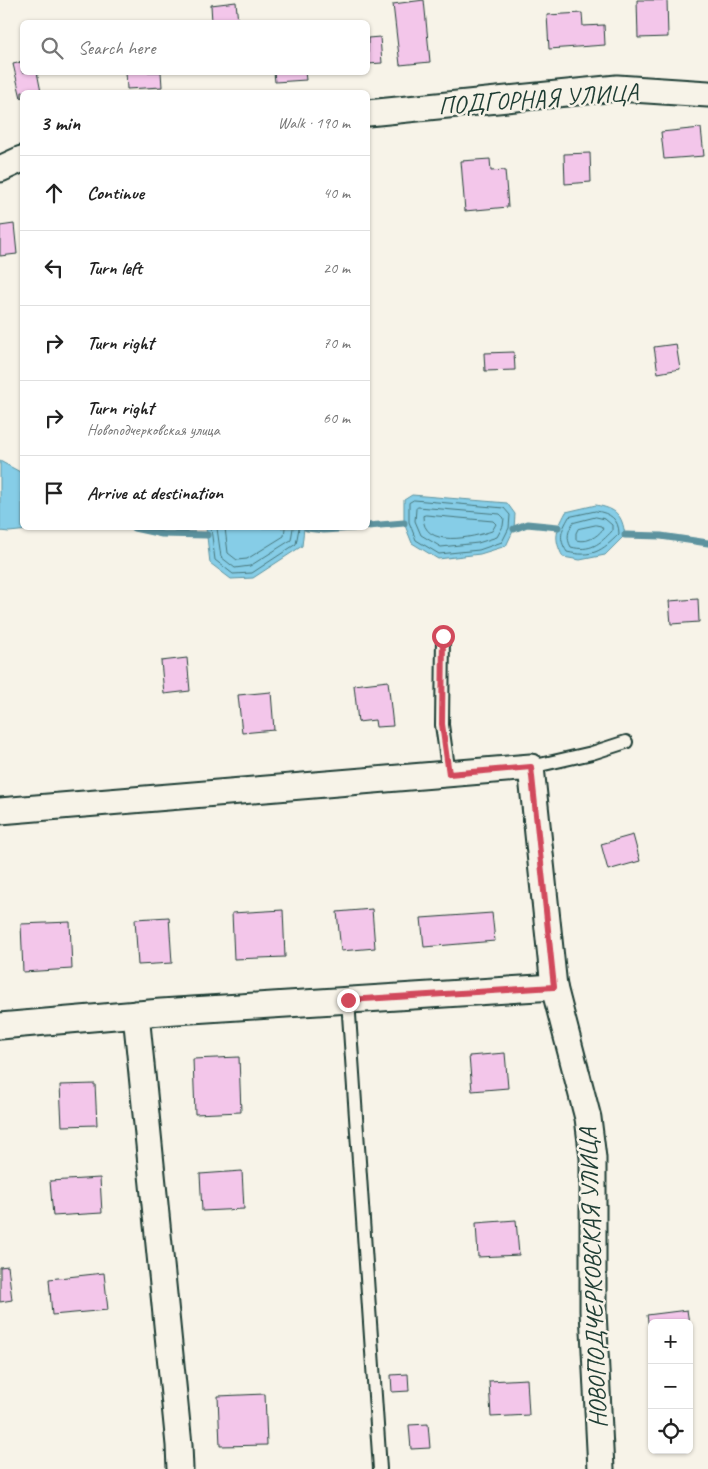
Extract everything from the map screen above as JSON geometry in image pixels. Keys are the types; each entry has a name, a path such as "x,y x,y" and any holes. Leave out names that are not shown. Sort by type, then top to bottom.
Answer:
{"street":[{"name":"ПОДГОРНАЯ УЛИЦА","path":"370,113 617,88 708,94"},
{"path":"0,169 20,160"},
{"path":"0,811 531,767"},
{"name":"НОВОПОДЧЕРКОВСКАЯ УЛИЦА","path":"531,767 554,987 588,1118 593,1158 593,1311 601,1469"},
{"path":"0,1026 136,1014 554,987"},
{"path":"136,1014 180,1469"}],"lane":[{"path":"443,636 442,724 449,774"},
{"path":"531,767 592,753 626,742"},
{"path":"348,1000 380,1469"}],"water":[{"path":"0,461 20,472 20,530 28,530 0,531"},
{"path":"412,495 507,503 515,514 514,529 506,546 480,554 438,559 412,543 404,523 404,500"},
{"path":"596,505 609,508 620,517 625,535 605,555 580,560 563,557 558,545 557,534 566,512"},
{"path":"206,530 304,530 302,546 253,578 231,579 210,563"}],"building":[{"path":"424,0 430,62 400,65 393,4"},
{"path":"637,0 667,0 668,37 638,38"},
{"path":"236,2 238,20 212,20 211,5"},
{"path":"582,13 583,26 604,25 605,45 549,49 547,15"},
{"path":"380,37 382,63 370,64 370,38"},
{"path":"20,62 20,75 38,75 41,90 20,90 20,94 13,64"},
{"path":"126,75 161,75 162,87 127,89"},
{"path":"274,75 305,75 306,80 275,82"},
{"path":"701,128 704,156 664,159 661,132"},
{"path":"590,153 591,182 565,184 564,154"},
{"path":"490,159 491,171 505,170 508,207 465,211 461,161"},
{"path":"14,224 17,254 0,256 0,226"},
{"path":"676,344 680,369 658,373 654,347"},
{"path":"514,352 515,370 485,371 484,353"},
{"path":"698,599 699,622 671,624 669,601"},
{"path":"187,658 190,691 164,694 161,661"},
{"path":"388,681 393,726 376,727 375,720 358,722 354,685"},
{"path":"271,692 274,730 242,733 238,695"},
{"path":"633,835 640,861 608,870 601,844"},
{"path":"372,909 375,948 341,951 337,912"},
{"path":"283,910 285,957 234,959 232,913"},
{"path":"492,913 495,941 424,947 421,918"},
{"path":"169,917 172,963 138,965 135,919"},
{"path":"70,922 72,969 23,972 21,924"},
{"path":"505,1053 508,1088 472,1091 469,1056"},
{"path":"239,1057 241,1112 195,1114 193,1059"},
{"path":"95,1084 97,1125 62,1126 60,1085"},
{"path":"242,1171 244,1209 202,1211 200,1174"},
{"path":"100,1178 102,1213 53,1216 50,1181"},
{"path":"516,1220 519,1255 478,1257 476,1223"},
{"path":"8,1266 12,1300 0,1302 0,1267"},
{"path":"104,1273 108,1310 52,1315 49,1279"},
{"path":"687,1310 688,1319 648,1319 648,1322 647,1315"},
{"path":"408,1374 409,1391 392,1392 391,1375"},
{"path":"527,1379 529,1415 491,1417 489,1381"},
{"path":"265,1394 267,1445 220,1446 218,1396"},
{"path":"428,1424 430,1448 411,1449 409,1425"}],"waterway":[{"path":"370,526 404,523"},
{"path":"514,529 527,524 558,527"},
{"path":"143,530 162,534 207,535"},
{"path":"625,535 661,536 708,543"}],"route":[{"path":"348,1000 554,987 531,767 449,774 442,724 443,636"}]}
